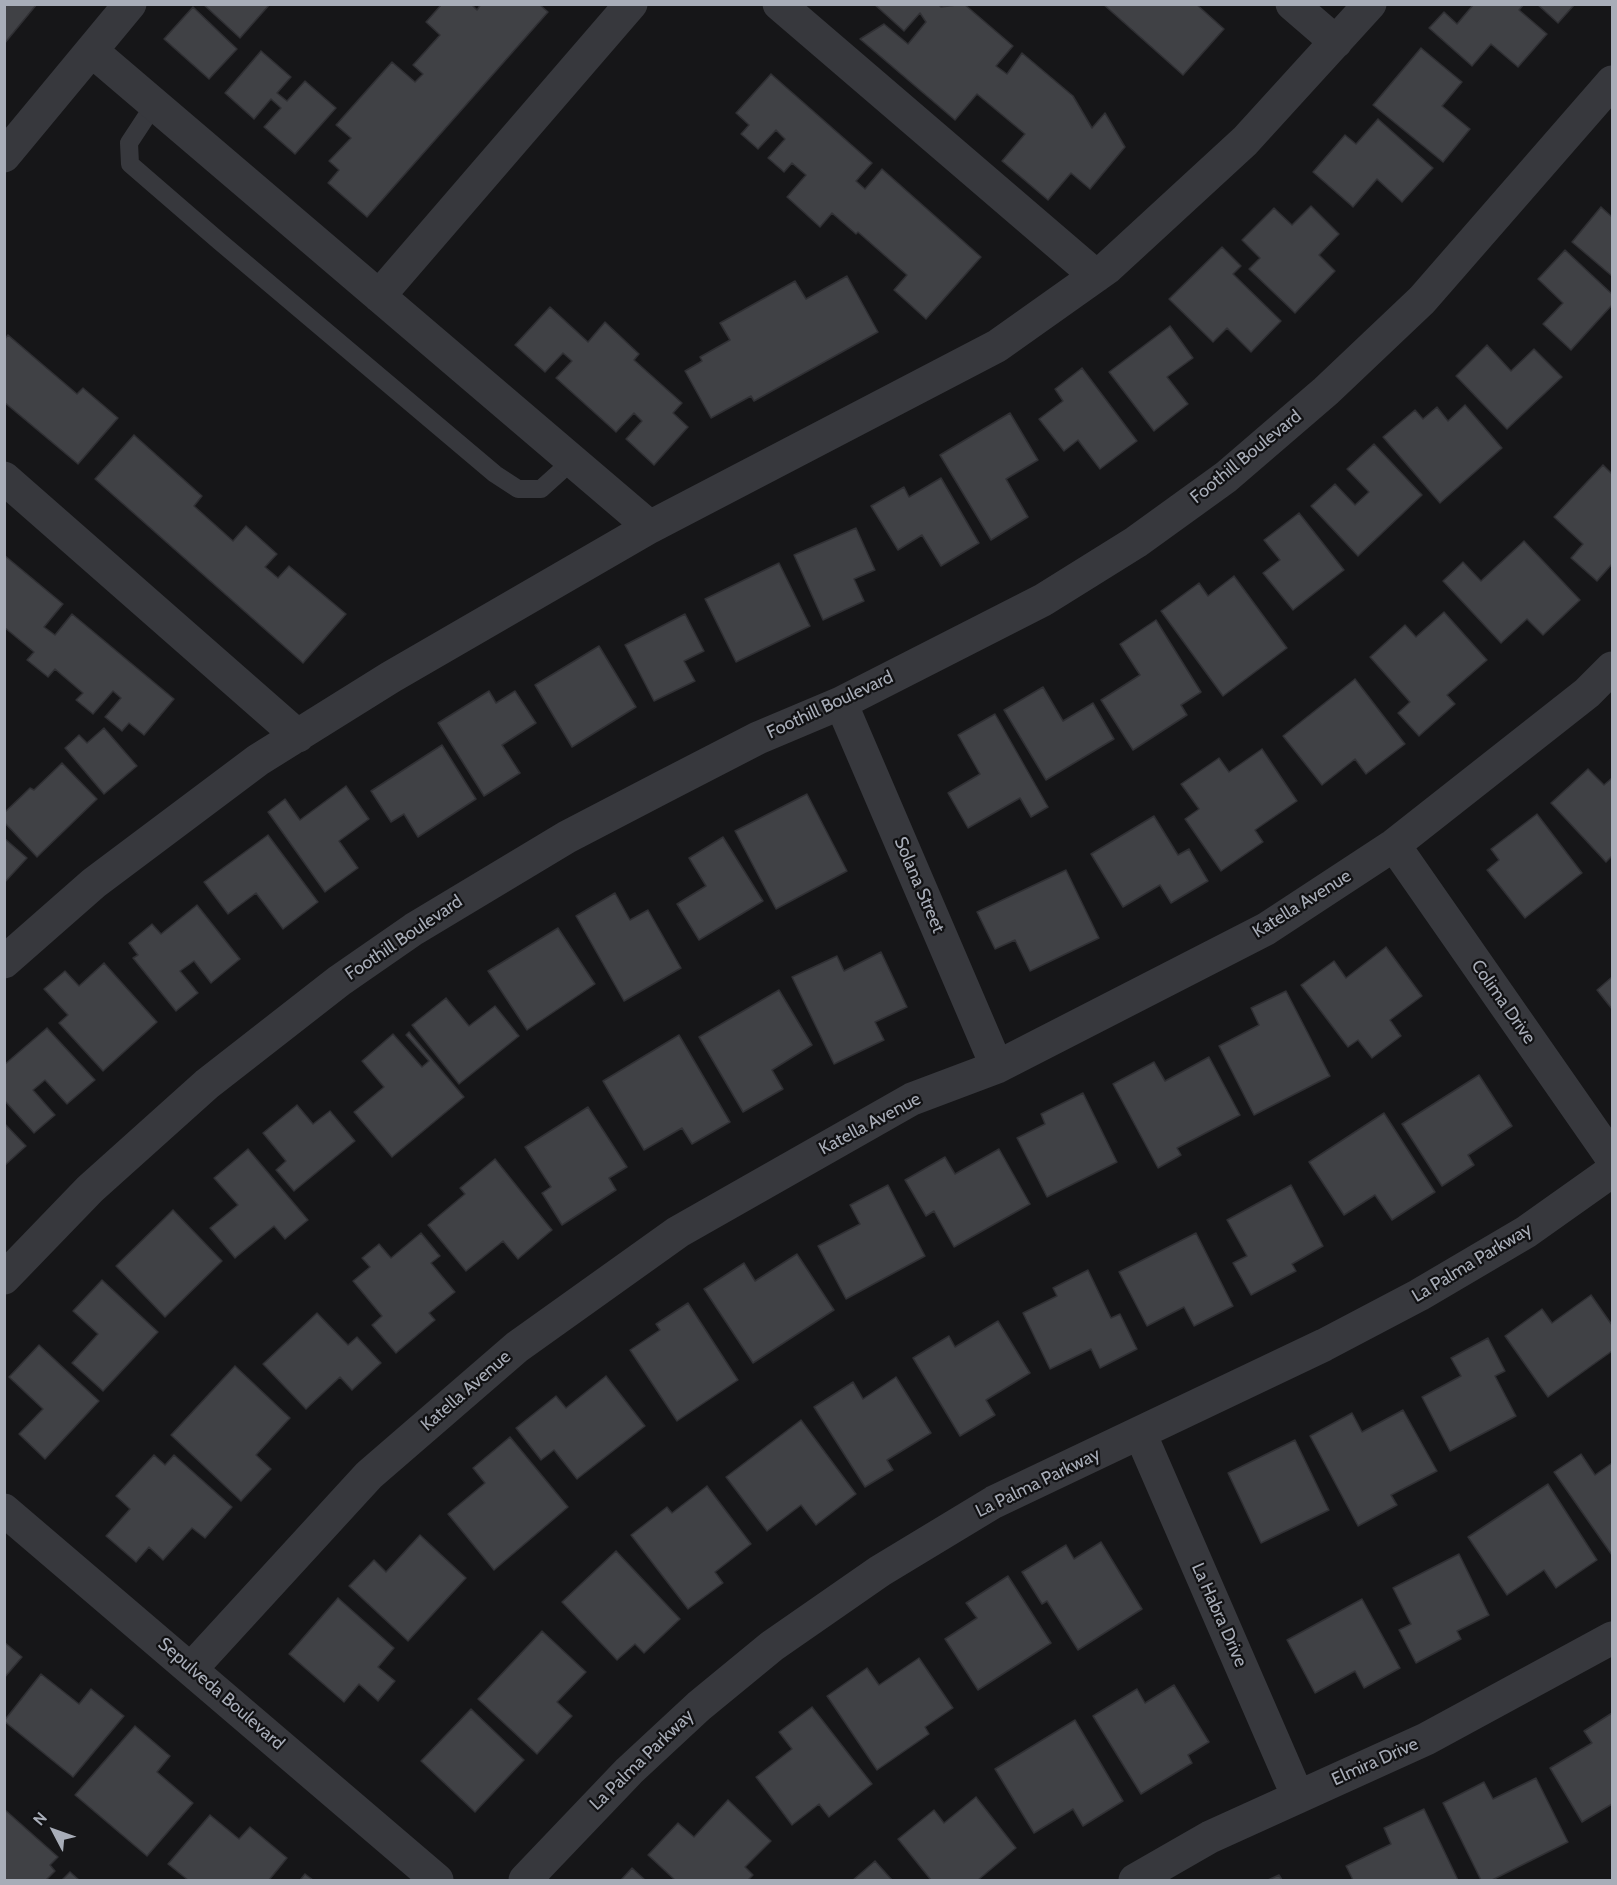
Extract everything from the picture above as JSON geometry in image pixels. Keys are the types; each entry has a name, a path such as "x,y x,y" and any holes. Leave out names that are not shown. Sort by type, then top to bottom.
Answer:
{"street":[{"path":"4,156 130,4"},
{"path":"379,296 631,4"},
{"path":"779,4 1096,276"},
{"path":"1292,4 1336,42"},
{"path":"4,962 94,883 258,760 391,677 650,527 997,346 1096,276 1245,141 1371,4"},
{"path":"92,51 650,527"},
{"name":"Foothill Boulevard","path":"4,1278 90,1189 207,1084 266,1035 386,949 491,881 567,837 758,738 841,703 1043,600 1136,542 1226,477 1326,391 1422,300 1612,82"},
{"path":"4,478 298,736"},
{"name":"Katella Avenue","path":"191,1668 369,1475 517,1347 678,1232 912,1099 997,1067 1266,929 1394,845 1587,693 1612,668"},
{"name":"Solana Street","path":"841,703 997,1067"},
{"name":"Colima Drive","path":"1394,845 1612,1158"},
{"name":"La Palma Parkway","path":"525,1881 629,1771 699,1706 772,1646 880,1571 994,1502 1324,1345 1419,1295 1526,1232 1612,1171"},
{"name":"La Habra Drive","path":"1140,1433 1298,1797"},
{"name":"Sepulveda Boulevard","path":"4,1510 191,1668 436,1881"},
{"name":"Elmira Drive","path":"1135,1881 1210,1837 1426,1739 1612,1638"}],"lane":[{"path":"154,105 129,143 130,164 219,242 495,474 518,489 541,489 572,461"}],"building":[{"path":"4,4 37,4 4,44"},
{"path":"203,4 270,4 240,38"},
{"path":"442,4 471,4 477,10 481,4 539,4 548,12 367,217 328,183 339,170 329,161 351,138 336,125 392,62 415,82 423,74 413,65 440,35 426,22"},
{"path":"874,4 938,4 941,7 964,4 1013,46 996,66 1007,74 1022,53 1073,96 1092,128 1105,113 1125,147 1090,189 1071,173 1048,200 1002,161 1025,134 977,94 955,120 860,39 884,24 908,44 926,22 920,13 904,31"},
{"path":"1103,4 1196,4 1224,29 1183,75"},
{"path":"1474,4 1524,4 1519,10 1547,34 1518,67 1491,44 1472,66 1429,28 1444,12 1457,24"},
{"path":"1537,4 1575,4 1558,23"},
{"path":"193,7 237,49 209,79 164,39"},
{"path":"1421,48 1462,82 1442,106 1470,129 1443,162 1373,105"},
{"path":"261,51 291,77 277,93 287,101 305,81 336,108 295,154 264,127 281,108 271,99 254,119 225,93"},
{"path":"771,74 872,163 856,181 865,189 882,169 981,257 926,319 894,290 907,275 858,232 856,234 832,213 820,227 787,197 806,175 792,163 784,172 768,158 785,139 776,130 758,149 741,134 749,125 736,113"},
{"path":"1378,119 1433,168 1402,202 1377,179 1353,207 1313,172 1345,135 1356,144"},
{"path":"1311,206 1339,234 1319,255 1335,271 1295,313 1249,269 1260,258 1242,240 1274,208 1292,225"},
{"path":"1601,207 1612,217 1612,276 1572,242"},
{"path":"1222,247 1241,266 1233,274 1281,321 1251,352 1227,328 1213,342 1169,299"},
{"path":"1565,250 1612,294 1612,305 1571,350 1543,324 1563,303 1538,279"},
{"path":"847,276 878,332 754,401 751,396 711,418 685,371 702,361 700,357 730,340 720,323 795,281 806,299"},
{"path":"550,307 588,342 605,322 639,354 634,360 682,403 673,413 688,427 654,465 626,439 642,421 634,413 616,432 556,378 572,361 563,353 545,372 515,345"},
{"path":"1170,326 1193,358 1167,377 1188,404 1154,431 1109,372"},
{"path":"8,335 77,394 83,388 118,418 78,464 4,402 4,340"},
{"path":"1487,345 1511,371 1534,349 1562,377 1507,429 1456,376"},
{"path":"1082,368 1137,441 1100,469 1078,440 1064,451 1039,419 1063,401 1055,389"},
{"path":"1465,405 1502,448 1440,503 1383,437 1415,410 1423,419 1437,407 1448,421"},
{"path":"1010,413 1038,460 1006,479 1028,517 991,540 940,455"},
{"path":"134,435 202,496 194,506 233,541 246,526 277,554 265,567 278,578 289,566 346,614 303,663 95,479"},
{"path":"1374,444 1422,495 1358,556 1311,506 1335,484 1355,505 1369,492 1347,469"},
{"path":"1603,465 1612,474 1612,564 1597,581 1571,558 1583,544 1554,517"},
{"path":"941,478 979,543 941,566 922,535 898,550 871,506 904,487 909,497"},
{"path":"1299,513 1344,570 1293,610 1263,573 1280,560 1264,540"},
{"path":"856,528 875,570 854,579 864,601 823,620 794,555"},
{"path":"1524,541 1580,600 1543,635 1527,619 1501,643 1443,581 1463,562 1481,581"},
{"path":"4,555 63,604 44,627 55,635 72,614 174,699 144,735 129,723 122,731 105,717 121,698 113,691 93,714 76,700 83,693 55,669 48,677 27,660 34,652 4,627"},
{"path":"779,563 810,626 736,662 705,599"},
{"path":"1234,576 1287,648 1223,696 1161,611 1199,583 1208,596"},
{"path":"1444,612 1487,660 1447,695 1455,704 1419,736 1398,713 1410,702 1370,657 1405,625 1416,637"},
{"path":"685,614 704,651 684,661 695,681 654,701 625,645"},
{"path":"1156,620 1201,692 1181,705 1187,715 1133,750 1101,700 1140,675 1120,644"},
{"path":"599,646 636,707 572,747 535,685"},
{"path":"1355,679 1405,744 1366,774 1355,759 1322,785 1283,736"},
{"path":"1043,687 1063,721 1093,703 1114,739 1046,780 1004,710"},
{"path":"489,691 496,703 515,691 536,723 502,745 520,773 484,796 438,723"},
{"path":"995,714 1048,807 1031,817 1020,798 968,828 948,793 980,774 958,735"},
{"path":"104,728 137,766 104,794 65,748 79,735 87,743"},
{"path":"442,745 476,799 418,837 404,814 391,822 371,791"},
{"path":"1262,749 1297,801 1255,830 1263,842 1221,871 1185,819 1199,809 1181,784 1219,758 1229,772"},
{"path":"62,763 97,799 37,857 4,822 4,813 30,788 34,790"},
{"path":"1588,769 1604,785 1612,778 1612,856 1606,862 1551,803"},
{"path":"346,786 369,819 339,841 358,868 325,892 268,812 285,799 300,820"},
{"path":"807,794 847,871 776,909 735,831"},
{"path":"1537,814 1582,873 1525,918 1487,870 1499,860 1491,849"},
{"path":"1154,816 1178,855 1189,849 1208,881 1171,903 1160,885 1123,907 1091,854"},
{"path":"268,835 318,902 283,929 256,893 228,914 204,882"},
{"path":"723,837 763,901 699,940 677,904 706,886 689,858"},
{"path":"4,838 27,858 4,883"},
{"path":"1066,870 1099,938 1030,971 1015,940 995,949 977,912"},
{"path":"615,893 630,920 648,910 681,968 624,1001 576,916"},
{"path":"197,905 240,959 211,983 194,961 180,971 198,993 176,1011 133,958 138,955 129,943 152,924 161,934"},
{"path":"558,928 595,984 527,1030 488,971"},
{"path":"1386,947 1422,996 1390,1020 1401,1036 1372,1058 1358,1040 1348,1047 1301,985 1334,961 1346,978"},
{"path":"881,952 907,1007 875,1022 884,1040 834,1064 792,977 837,956 844,971"},
{"path":"104,963 157,1022 103,1071 59,1023 68,1015 44,989 65,971 79,986"},
{"path":"1612,977 1612,1009 1597,990"},
{"path":"779,990 812,1045 772,1070 783,1089 743,1112 699,1037"},
{"path":"1286,991 1330,1076 1254,1115 1219,1046 1259,1025 1251,1008"},
{"path":"446,998 469,1026 495,1006 519,1036 459,1084 412,1025"},
{"path":"47,1028 95,1080 67,1104 45,1080 33,1090 55,1115 34,1133 4,1100 4,1065"},
{"path":"409,1032 464,1097 392,1157 354,1112 384,1087 362,1061 393,1034 422,1067 429,1061 406,1035"},
{"path":"679,1035 730,1122 692,1144 682,1128 644,1150 603,1081"},
{"path":"1209,1057 1240,1115 1177,1148 1181,1155 1158,1168 1113,1084 1154,1062 1165,1081"},
{"path":"1479,1075 1512,1126 1468,1155 1474,1165 1442,1186 1402,1124"},
{"path":"1083,1093 1117,1162 1047,1197 1017,1138 1045,1124 1041,1114"},
{"path":"297,1105 313,1124 330,1111 355,1141 294,1191 276,1170 286,1161 263,1133"},
{"path":"588,1107 627,1167 609,1178 616,1190 562,1225 542,1193 551,1187 525,1147"},
{"path":"1384,1113 1435,1192 1392,1220 1375,1195 1344,1215 1309,1162"},
{"path":"4,1123 26,1146 4,1166"},
{"path":"248,1149 308,1220 285,1239 274,1226 235,1258 210,1228 238,1205 214,1178"},
{"path":"999,1149 1030,1204 954,1247 934,1211 926,1216 905,1180 945,1157 955,1174"},
{"path":"495,1159 552,1230 518,1259 503,1241 466,1271 428,1225 465,1194 460,1188"},
{"path":"888,1185 925,1256 846,1299 818,1246 860,1224 850,1205"},
{"path":"1291,1185 1323,1246 1292,1264 1296,1271 1251,1295 1233,1263 1247,1256 1227,1220"},
{"path":"173,1210 222,1261 165,1317 116,1266"},
{"path":"421,1233 440,1256 431,1263 455,1292 429,1313 435,1320 396,1353 372,1325 382,1316 353,1281 370,1267 362,1258 379,1244 391,1258"},
{"path":"1196,1233 1233,1306 1194,1326 1184,1307 1147,1326 1119,1272"},
{"path":"797,1254 834,1310 753,1363 704,1289 744,1263 755,1281"},
{"path":"1088,1270 1111,1318 1120,1314 1137,1349 1100,1368 1091,1349 1050,1369 1023,1313 1057,1296 1053,1288"},
{"path":"102,1280 158,1332 103,1391 72,1363 98,1334 73,1311"},
{"path":"1591,1295 1612,1325 1612,1351 1548,1397 1505,1336 1542,1309 1552,1323"},
{"path":"688,1303 738,1380 677,1421 630,1350 660,1330 656,1324"},
{"path":"317,1313 348,1345 357,1337 381,1363 352,1390 340,1377 306,1409 263,1364"},
{"path":"998,1321 1030,1373 986,1400 995,1415 960,1436 913,1358 949,1336 955,1347"},
{"path":"1488,1338 1505,1371 1495,1376 1516,1416 1450,1451 1422,1397 1461,1376 1451,1358"},
{"path":"39,1345 99,1401 45,1459 19,1434 43,1409 9,1377"},
{"path":"235,1366 290,1418 256,1455 271,1469 241,1501 171,1435"},
{"path":"606,1376 645,1426 577,1479 554,1450 541,1460 516,1428 556,1396 566,1408"},
{"path":"896,1377 931,1433 887,1460 893,1470 865,1487 814,1407 853,1382 863,1399"},
{"path":"1403,1410 1437,1471 1391,1495 1397,1505 1358,1526 1310,1436 1352,1413 1362,1432"},
{"path":"801,1420 856,1494 816,1525 801,1505 767,1531 726,1477"},
{"path":"510,1437 568,1507 494,1570 448,1514 485,1483 473,1468"},
{"path":"1295,1440 1329,1510 1261,1543 1228,1473"},
{"path":"1581,1454 1595,1475 1612,1463 1612,1555 1554,1472"},
{"path":"154,1455 165,1465 174,1455 232,1507 205,1538 192,1528 163,1560 149,1547 136,1562 106,1536 130,1509 116,1496"},
{"path":"1548,1484 1597,1560 1556,1588 1544,1570 1507,1595 1468,1537"},
{"path":"707,1486 751,1544 715,1572 723,1583 688,1609 631,1535 667,1507 672,1513"},
{"path":"420,1535 466,1578 408,1641 349,1586 374,1560 386,1572"},
{"path":"1101,1542 1142,1609 1078,1650 1047,1601 1042,1604 1022,1572 1066,1545 1074,1559"},
{"path":"616,1551 680,1619 644,1653 635,1644 617,1660 562,1602"},
{"path":"1459,1554 1489,1615 1457,1631 1461,1639 1416,1663 1399,1630 1411,1624 1393,1588"},
{"path":"1008,1576 1051,1643 978,1690 945,1639 977,1618 966,1603"},
{"path":"338,1598 394,1648 378,1667 395,1681 378,1701 359,1684 344,1702 289,1654"},
{"path":"1362,1599 1400,1668 1364,1688 1355,1671 1315,1693 1287,1640"},
{"path":"542,1631 586,1672 557,1702 572,1716 537,1754 478,1699"},
{"path":"4,1642 22,1657 4,1678"},
{"path":"919,1658 953,1708 925,1727 929,1734 877,1770 827,1696 867,1668 879,1685"},
{"path":"41,1674 79,1704 91,1689 124,1716 73,1777 4,1721"},
{"path":"1174,1685 1209,1742 1188,1755 1192,1763 1141,1794 1093,1716 1137,1689 1145,1703"},
{"path":"812,1707 872,1784 829,1817 819,1804 792,1825 756,1777 792,1749 779,1732"},
{"path":"471,1709 524,1760 475,1812 421,1761"},
{"path":"1612,1713 1612,1804 1582,1822 1550,1768 1592,1743 1584,1731"},
{"path":"1075,1720 1123,1801 1083,1826 1073,1809 1034,1833 995,1769"},
{"path":"135,1726 170,1756 157,1772 193,1803 147,1856 75,1795"},
{"path":"1536,1778 1568,1842 1492,1880 1481,1880 1443,1803 1484,1782 1493,1799"},
{"path":"976,1797 1016,1848 978,1880 931,1880 898,1839 934,1810 944,1823"},
{"path":"728,1800 771,1841 745,1867 753,1875 748,1880 675,1880 648,1855 678,1823 694,1837"},
{"path":"4,1809 58,1857 50,1865 55,1871 46,1880 4,1880"},
{"path":"1424,1809 1458,1880 1353,1880 1346,1866 1391,1844 1384,1828"},
{"path":"210,1815 239,1839 250,1827 287,1858 269,1880 188,1880 168,1864"},
{"path":"875,1861 892,1880 853,1880"},
{"path":"632,1868 645,1880 621,1880"},
{"path":"70,1872 79,1880 62,1880"},
{"path":"305,1874 313,1880 300,1880"},
{"path":"1279,1875 1282,1880 1268,1880"}]}
